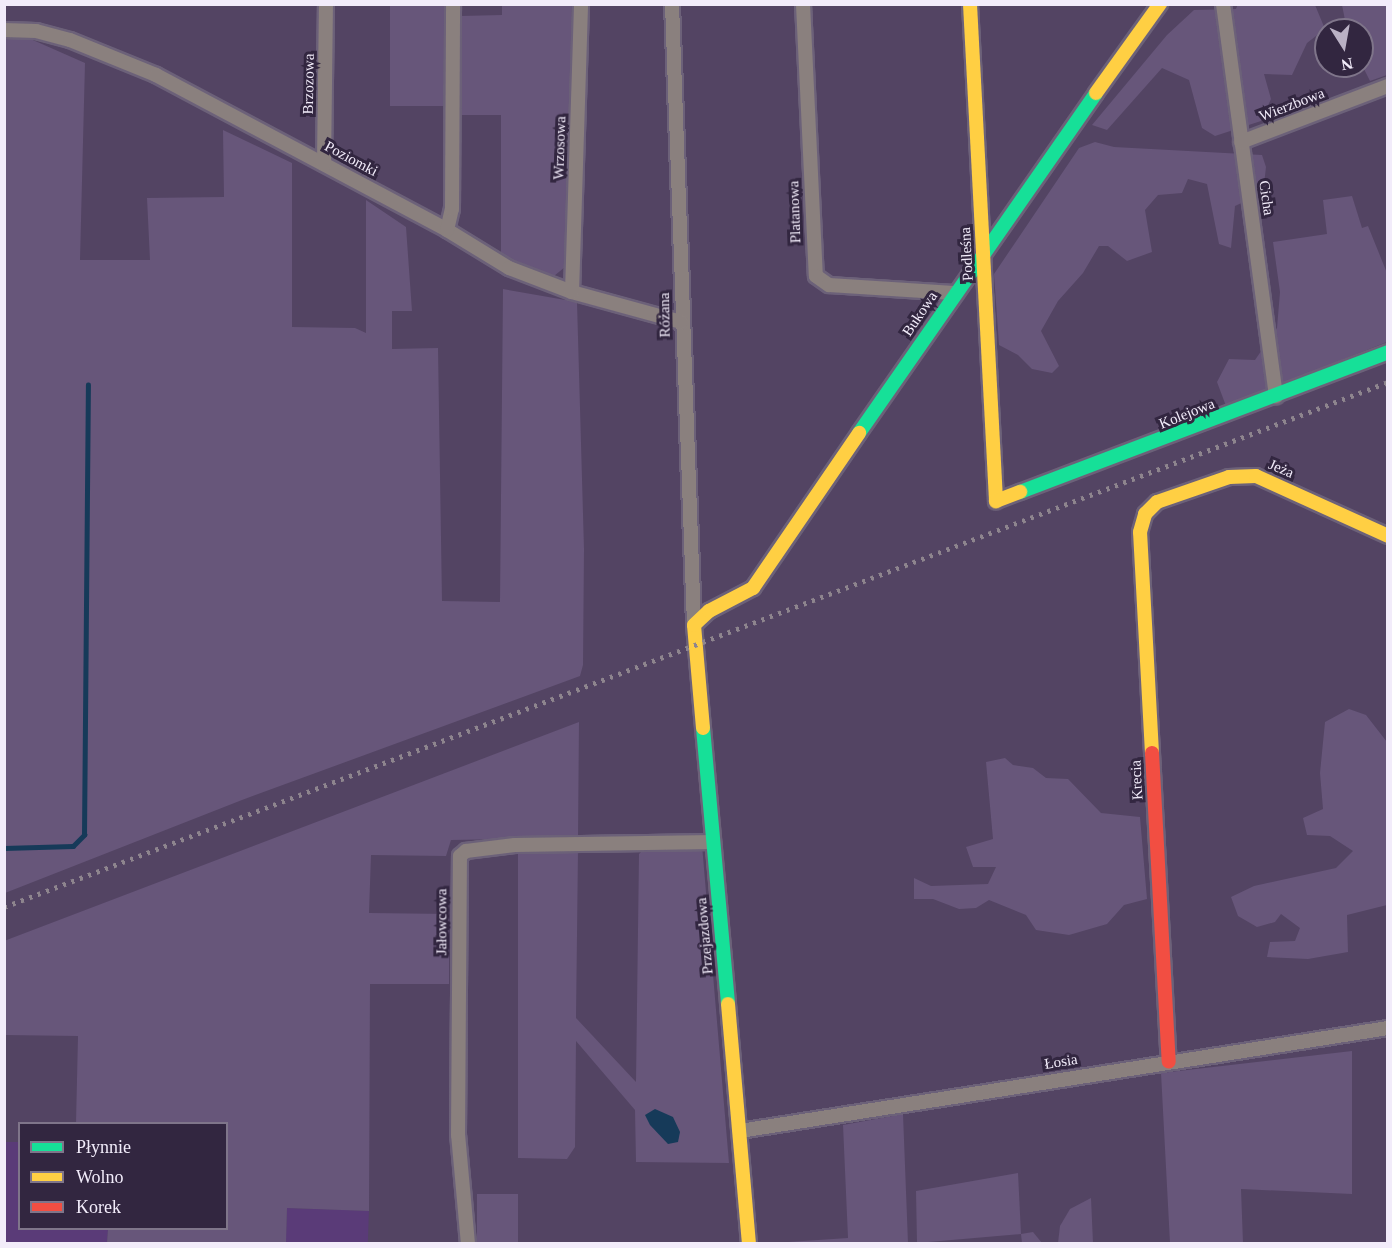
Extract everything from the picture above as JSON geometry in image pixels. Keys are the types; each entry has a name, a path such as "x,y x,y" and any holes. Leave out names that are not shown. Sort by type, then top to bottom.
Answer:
{"street":[{"name":"Brzozowa","path":"324,164 326,4"},
{"path":"447,230 452,208 453,4"},
{"name":"Wrzosowa","path":"572,292 581,4"},
{"name":"Różana","path":"672,4 681,322 694,625"},
{"name":"Platanowa","path":"803,4 816,276 829,285 954,293"},
{"name":"Podleśna","path":"970,4 996,501"},
{"name":"Bukowa","path":"694,625 709,611 753,588 954,293 1160,4"},
{"name":"Cicha","path":"1223,4 1276,396"},
{"name":"Poziomki","path":"4,30 36,31 70,40 156,75 447,230 509,268 572,292 681,322"},
{"name":"Wierzbowa","path":"1241,142 1388,86"},
{"name":"Kolejowa","path":"996,501 1388,352"},
{"name":"Jeża","path":"1157,502 1212,481 1256,476 1388,536"},
{"name":"Krecia","path":"1157,502 1145,514 1140,532 1169,1062"},
{"name":"Przejazdowa","path":"694,625 749,1244"},
{"name":"Jałowcowa","path":"468,1244 458,1135 460,856 466,851 515,845 713,842"},
{"name":"Łosia","path":"740,1131 1388,1028"}],"shaded area":[{"path":"1238,4 1315,5 1320,18 1314,18 1314,38 1307,43 1292,75 1264,74 1271,99 1261,121 1215,136 1202,128 1189,80 1162,68 1107,130 1092,125 1167,35 1194,10 1236,9"},
{"path":"390,5 446,5 446,106 390,106"},
{"path":"502,5 572,5 565,267 554,276 501,255 501,115 460,115 460,16 502,15"},
{"path":"1342,5 1387,5 1387,75 1370,81 1368,78 1374,78 1374,18 1345,18"},
{"path":"17,33 85,63 80,260 150,260 147,198 224,197 223,130 292,163 292,327 355,328 366,333 366,200 406,227 412,311 392,311 392,349 438,348 442,601 500,602 503,289 577,302 584,549 583,665 580,676 242,800 5,893 4,34"},
{"path":"1095,142 1114,147 1262,155 1266,167 1263,193 1235,206 1231,248 1219,244 1207,184 1188,179 1182,193 1158,195 1145,210 1152,252 1127,261 1108,246 1099,246 1083,273 1058,301 1041,331 1059,366 1052,373 1032,369 1018,355 999,345 994,274 1079,148"},
{"path":"1352,196 1362,228 1368,226 1387,273 1387,342 1226,406 1217,382 1229,359 1255,360 1277,328 1280,292 1273,242 1327,234 1323,200"},
{"path":"1349,709 1366,715 1387,742 1387,905 1347,915 1348,952 1308,959 1267,957 1270,942 1295,941 1300,928 1281,914 1275,922 1257,927 1238,916 1231,897 1254,886 1336,868 1353,851 1330,836 1307,835 1303,818 1323,809 1320,773 1325,722"},
{"path":"579,722 578,838 451,840 446,856 371,855 369,913 449,914 449,984 370,984 369,1211 287,1208 286,1243 107,1243 108,1230 228,1230 228,1122 76,1122 78,1036 5,1035 4,941"},
{"path":"1005,758 1013,765 1033,768 1046,778 1068,779 1101,813 1140,817 1147,899 1124,905 1107,924 1069,935 1036,930 1026,915 989,900 976,908 959,909 933,899 914,899 914,878 931,886 988,884 996,867 973,867 966,847 993,839 986,762"},
{"path":"702,845 729,1163 636,1162 635,1110 576,1041 575,1147 567,1159 518,1158 518,850 578,851 576,1018 636,1082 639,854 645,848"},
{"path":"1352,1051 1352,1194 1241,1189 1243,1243 1170,1243 1161,1073"},
{"path":"903,1114 908,1243 757,1244 848,1238 843,1125"},
{"path":"5,1142 18,1142 18,1230 108,1230 107,1243 5,1244"},
{"path":"1018,1173 1021,1234 917,1243 916,1191"},
{"path":"477,1194 518,1194 518,1244 477,1244"},
{"path":"1091,1198 1093,1243 1058,1243 1060,1226 1070,1209"},
{"path":"287,1208 369,1211 368,1244 286,1244"},
{"path":"1033,1232 1042,1243 1022,1243 1021,1234"}],"water":[{"path":"655,1109 673,1117 680,1132 678,1142 668,1144 650,1125 645,1115"}],"waterway":[{"path":"4,848 73,846 84,835 88,385"}],"railway":[{"path":"4,907 1388,382"}],"traffic: fast":[{"path":"859,433 1096,93"},
{"path":"1020,492 1388,352"},
{"path":"703,728 728,1004"}],"traffic: slow":[{"path":"970,4 996,501 1020,492"},
{"path":"1096,93 1160,4"},
{"path":"703,728 694,625 709,611 753,588 859,433"},
{"path":"1152,753 1140,532 1145,514 1157,502 1229,477 1256,476 1388,536"},
{"path":"728,1004 749,1244"}],"traffic: jam":[{"path":"1152,753 1169,1062"}]}
